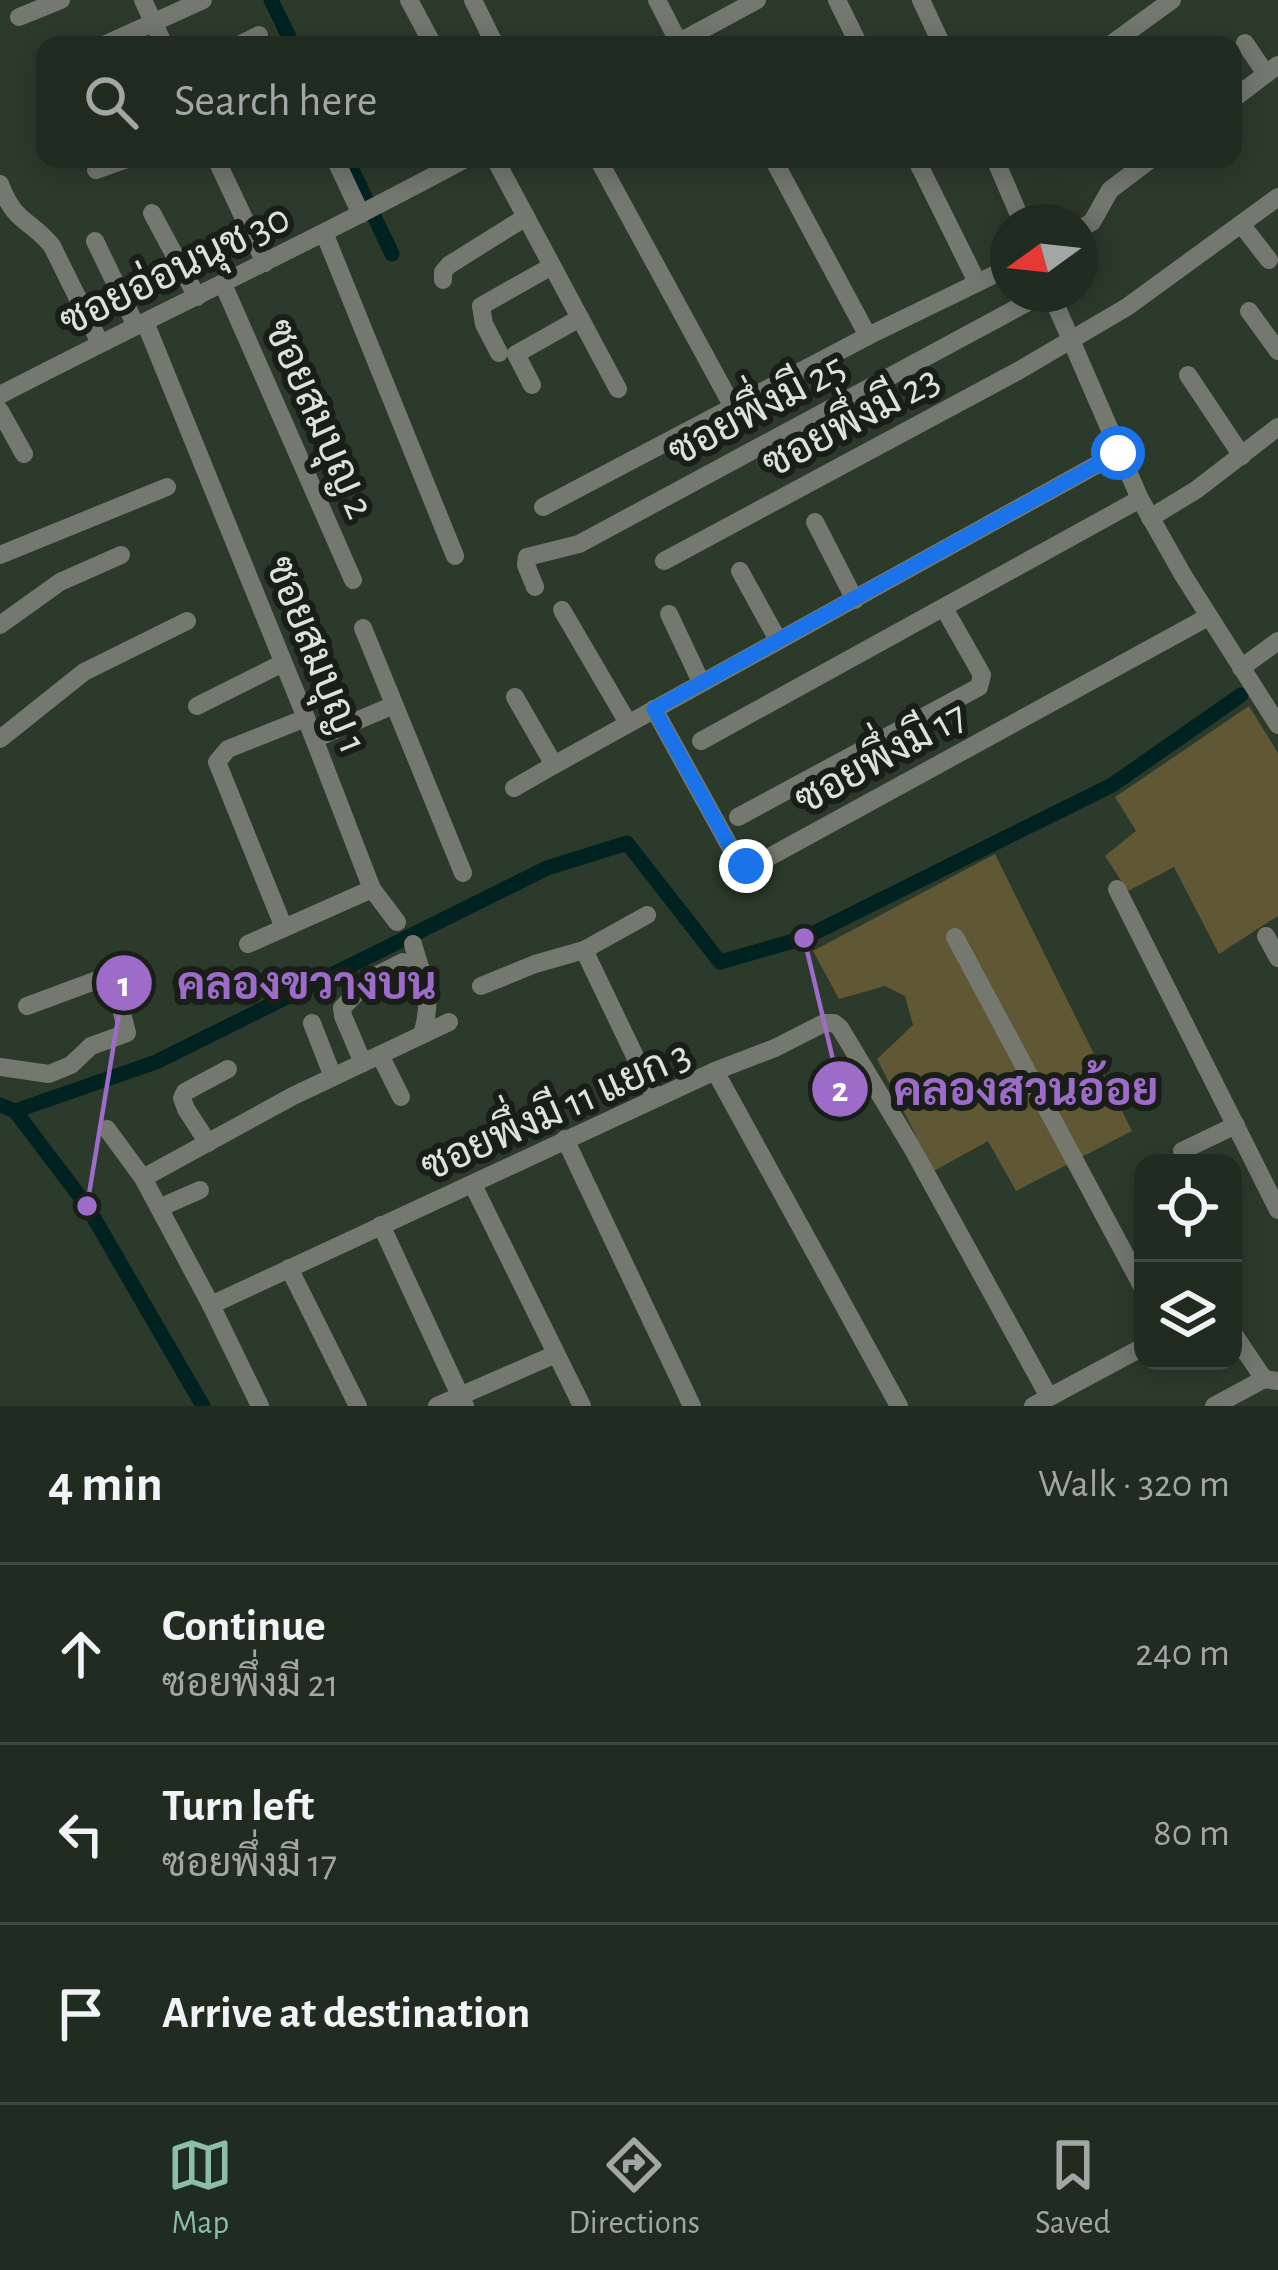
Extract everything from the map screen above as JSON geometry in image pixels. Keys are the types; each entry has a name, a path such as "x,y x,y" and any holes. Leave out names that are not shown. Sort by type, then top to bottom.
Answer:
{"street":[{"path":"19,17 61,0"},
{"path":"143,0 160,36"},
{"path":"125,36 203,0"},
{"path":"409,0 428,36"},
{"path":"473,0 491,36"},
{"path":"657,0 673,36"},
{"path":"708,36 757,0"},
{"path":"837,0 855,36"},
{"path":"921,0 938,36"},
{"path":"1122,36 1172,0"},
{"path":"1242,91 1272,69 1245,43"},
{"path":"96,170 102,168"},
{"path":"220,168 265,263"},
{"path":"340,168 368,211"},
{"name":"ซอยอ่อนนุช 30","path":"0,395 325,235 448,168"},
{"path":"500,168 618,389"},
{"path":"603,168 733,407"},
{"path":"777,168 868,336"},
{"path":"920,168 977,282"},
{"path":"999,168 1014,204"},
{"path":"1098,212 1110,190 1139,168"},
{"path":"0,184 8,206 52,246 100,343"},
{"name":"ซอยพึ่งมี 23","path":"664,561 1070,342 1144,296 1278,197"},
{"path":"152,213 197,297"},
{"path":"443,280 448,265 526,218"},
{"path":"1241,224 1270,260"},
{"path":"325,235 455,556"},
{"name":"ซอยสมบุญ 1","path":"95,241 140,324 284,663 372,889 397,922"},
{"path":"499,353 484,324 482,306 552,266"},
{"path":"543,508 990,276"},
{"name":"ซอยสมบุญ 2","path":"224,284 353,580"},
{"path":"1249,310 1278,351"},
{"name":"ซอยพึ่งมี 25","path":"535,587 527,556 579,544 1013,312"},
{"path":"1056,312 1150,518 1278,725"},
{"path":"532,385 516,354 580,318"},
{"path":"1188,375 1241,456"},
{"path":"0,411 24,454"},
{"path":"1150,518 1278,428"},
{"path":"514,788 1118,453"},
{"path":"0,555 167,487"},
{"path":"701,741 1140,499"},
{"path":"815,522 855,600"},
{"path":"0,625 60,582 121,555"},
{"path":"740,571 778,640"},
{"path":"739,818 979,687 982,675 944,608"},
{"path":"562,610 628,723"},
{"path":"669,614 701,682"},
{"name":"ซอยพึ่งมี 17","path":"654,709 739,863 752,866 1208,616"},
{"path":"2,734 84,672 187,621"},
{"path":"363,628 463,873"},
{"path":"1241,668 1278,641"},
{"path":"197,706 284,663"},
{"path":"515,697 554,765"},
{"path":"314,739 394,705"},
{"path":"284,928 217,762 227,749 306,718"},
{"path":"248,944 372,889"},
{"path":"1117,889 1278,1210"},
{"path":"481,986 584,950 647,915"},
{"path":"1266,936 1278,958"},
{"path":"955,937 1134,1271"},
{"path":"413,944 429,987 422,1035"},
{"path":"584,950 655,1098"},
{"path":"401,1097 371,1059 342,1008 371,978 403,962"},
{"path":"1,1072 49,1074 71,1065 91,1046 128,1032 114,980 108,976 26,1006"},
{"path":"143,1178 333,1077 449,1022"},
{"path":"313,1023 333,1077"},
{"path":"715,1071 834,1023 911,1146 1041,1402 1134,1352"},
{"path":"208,1143 182,1098 228,1070"},
{"name":"ซอยพึ่งมี 11 แยก 3","path":"211,1305 715,1071 899,1406"},
{"path":"1182,1151 1236,1125"},
{"path":"106,1130 143,1178 260,1406"},
{"path":"565,1139 692,1406"},
{"path":"473,1186 582,1406"},
{"path":"159,1208 200,1190"},
{"path":"381,1226 463,1401"},
{"path":"289,1268 358,1406"},
{"path":"1214,1406 1271,1380 1242,1344"},
{"path":"437,1406 463,1401 556,1354"}],"shaded area":[{"path":"1249,706 1278,753 1278,916 1219,954 1174,867 1128,891 1105,856 1136,831 1115,797"},
{"path":"995,854 1132,1131 1016,1191 988,1141 934,1171 877,1059 913,1025 905,996 885,986 839,999 813,951"}],"waterway":[{"path":"271,0 289,36"},
{"path":"351,168 392,254"},
{"path":"0,1105 15,1111 156,1062 547,868 627,843 720,962 804,938 1112,785 1241,695"},
{"path":"15,1111 87,1206 203,1406"}],"place":[{"name":"คลองสวนอ้อย","path":"804,938"},
{"name":"คลองขวางบน","path":"87,1206"}],"route":[{"path":"746,866 739,863 654,709 1118,453"}]}
